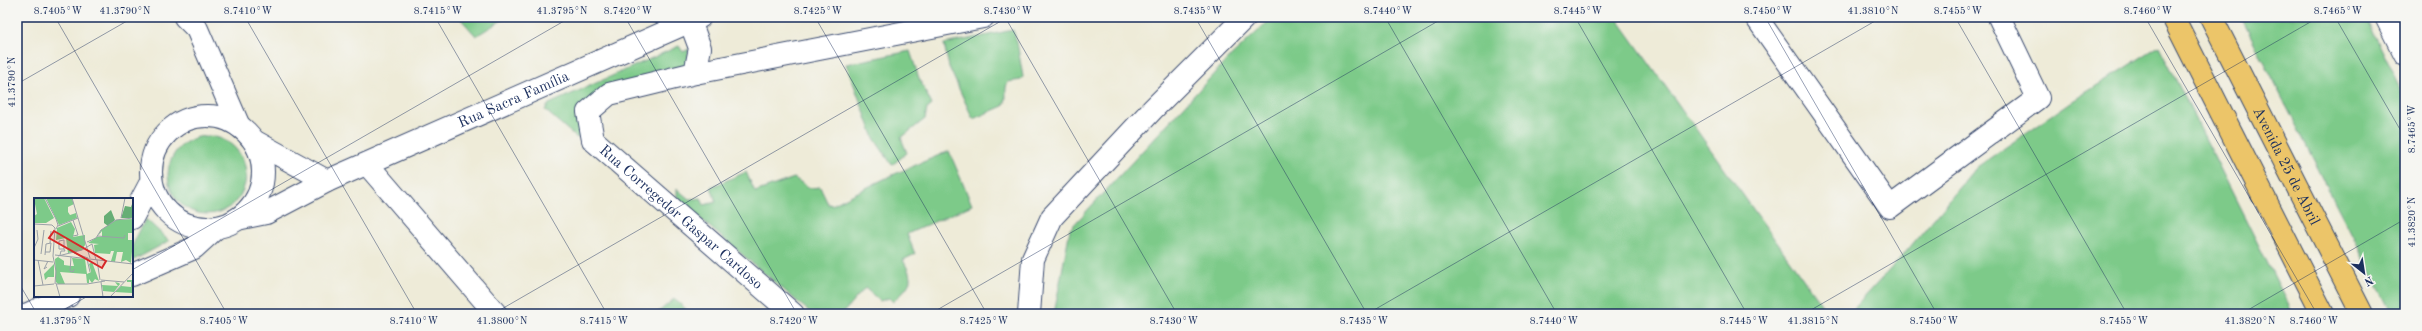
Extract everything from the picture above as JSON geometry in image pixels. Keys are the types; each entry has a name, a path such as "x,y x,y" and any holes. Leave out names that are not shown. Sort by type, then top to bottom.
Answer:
{"main road":[{"path":"2174,17 2323,314"},
{"name":"Avenida 25 de Abril","path":"2211,17 2362,314"}],"street":[{"path":"185,17 197,29 239,126"},
{"path":"696,18 700,48 695,74 983,17"},
{"path":"1029,314 1033,260 1052,217 1153,109 1245,17"},
{"path":"1756,17 1890,207 2038,98 1999,17"},
{"path":"2386,17 2405,55"},
{"name":"Rua Sacra Família","path":"237,219 266,213 327,181 696,18"},
{"name":"Rua Corregedor Gaspar Cardoso","path":"695,74 609,94 588,112 593,140 793,314"},
{"path":"217,227 199,227 182,222 168,212 157,198 152,182 151,163 157,145 169,130 185,120 203,116 222,118 239,126 254,141 327,181"},
{"path":"133,275 194,248 217,227 237,219 250,207 259,192 262,175 261,158 254,141"},
{"path":"367,164 496,314"},
{"path":"133,216 152,182"},
{"path":"28,314 66,297"}],"green space":[{"path":"459,17 507,17 476,36"},
{"path":"1273,17 1616,17 1828,314 1054,314 1070,229 1223,64"},
{"path":"2241,17 2366,17 2405,97 2405,314 2392,314"},
{"path":"1013,30 1017,42 1023,77 1021,80 1008,82 1006,88 1006,100 1003,106 973,119 949,67 944,44"},
{"path":"679,46 683,52 689,49 687,65 579,113 578,122 583,135 577,138 545,110 549,104"},
{"path":"2159,46 2293,314 1849,314 1905,253 1977,167 2071,102"},
{"path":"910,51 919,78 932,105 927,109 925,119 901,138 907,153 892,165 874,138 846,64"},
{"path":"207,136 222,139 229,143 239,153 243,160 246,175 243,190 239,197 229,207 222,211 207,214 192,211 185,207 175,197 171,190 168,175 171,160 175,153 185,143 192,139"},
{"path":"949,151 972,205 907,234 915,254 903,260 910,279 907,287 893,302 889,298 880,301 865,288 842,314 812,314 677,199 677,189 689,199 701,198 704,205 716,202 711,187 746,172 755,192 794,178 810,188 820,187 828,204 832,205 890,176"},
{"path":"145,220 147,220 169,241 133,260 133,244"},
{"path":"674,299 692,314 656,314"}]}
